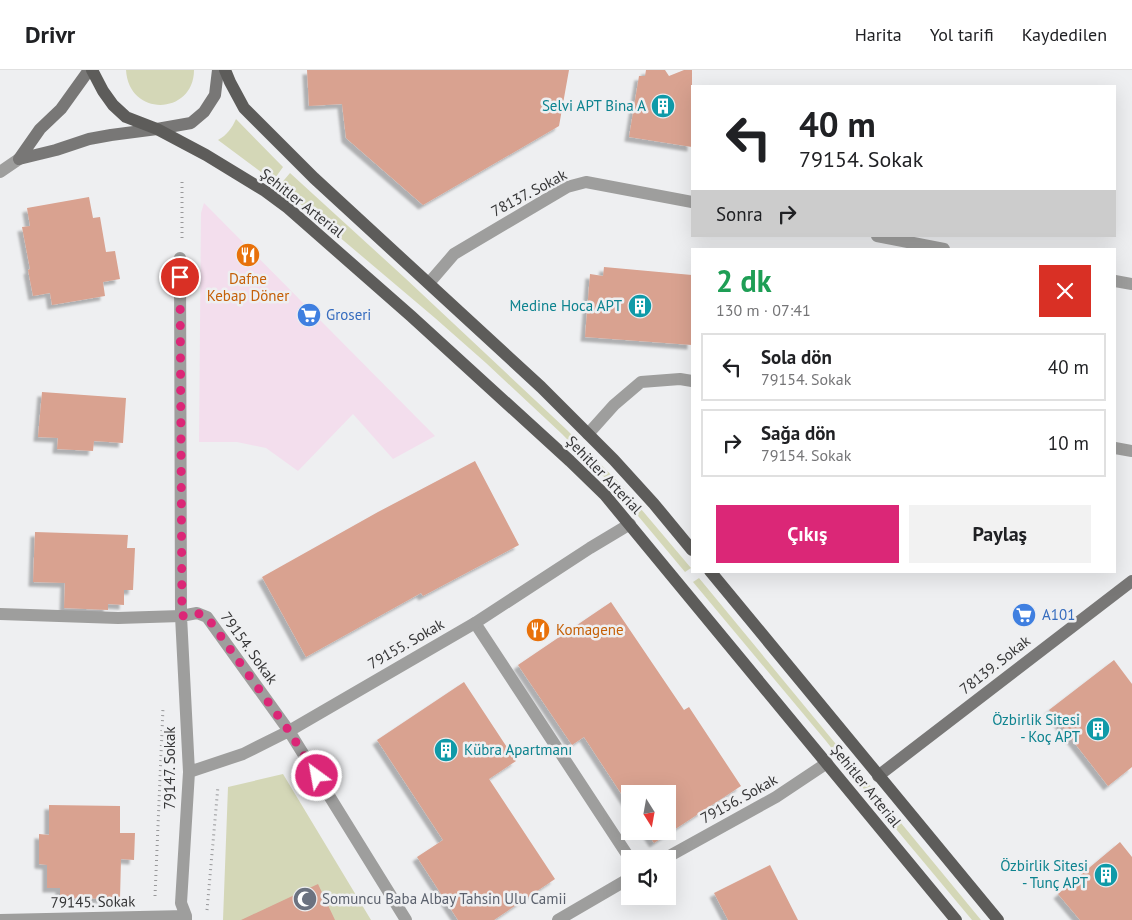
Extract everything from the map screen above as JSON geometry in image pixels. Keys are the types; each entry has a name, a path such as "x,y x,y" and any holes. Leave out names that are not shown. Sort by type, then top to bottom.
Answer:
{"main road":[{"name":"Şehitler Arterial","path":"91,70 103,91 126,117 157,129 206,156 265,191 294,214 419,322 605,495 956,920"},
{"path":"19,158 40,130 62,109 91,70"},
{"path":"19,158 56,150 89,139 191,123 204,112 215,95 218,70"},
{"name":"Şehitler Arterial","path":"226,70 230,82 244,108 314,178 541,387 614,460 691,549"},
{"name":"Şehitler Arterial","path":"712,573 998,920"},
{"name":"78139. Sokak","path":"878,776 1132,581"}],"street":[{"path":"0,172 19,158"},
{"name":"78137. Sokak","path":"429,283 454,254 567,187 586,182 691,202"},
{"path":"882,237 939,248"},
{"path":"0,614 118,618 182,616 180,258"},
{"path":"1116,280 1132,284"},
{"path":"588,434 614,405 642,382 680,379 691,381"},
{"path":"1116,448 1132,451"},
{"name":"79155. Sokak","path":"189,772 243,754 289,731 475,623 630,524"},
{"name":"79154. Sokak","path":"182,616 197,613 207,617 289,731 406,920"},
{"name":"79147. Sokak","path":"182,616 189,772 181,903 186,918"},
{"path":"475,623 624,850"},
{"name":"79156. Sokak","path":"676,852 776,797 827,764"},
{"path":"558,920 621,883"},
{"name":"79145. Sokak","path":"0,920 186,918"}],"path":[{"path":"182,179 182,242"},
{"path":"207,911 218,786"}],"shaded area":[{"path":"204,203 435,436 393,459 353,414 298,471 266,448 237,442 199,442 201,213"}],"green space":[{"path":"126,70 194,70 191,85 184,96 173,102 161,105 149,103 138,97 130,86"},
{"path":"236,119 283,167 273,181 218,140 229,131"},
{"path":"290,173 567,430 619,483 691,568 685,572 613,486 562,434 486,363 279,186"},
{"path":"699,578 981,920 972,920 886,817 826,741 693,582"},
{"path":"283,774 371,920 223,920 228,787"}],"building":[{"path":"307,70 569,70 559,126 423,205 346,138 342,104 309,106"},
{"name":"Selvi APT Bina A","path":"646,70 665,70 669,76 684,70 692,70 691,147 629,137 639,76 645,76"},
{"path":"89,197 93,218 100,217 106,252 115,251 120,279 103,282 105,296 52,305 50,293 33,296 22,227 30,226 27,208"},
{"name":"Medine Hoca APT","path":"604,267 691,275 691,345 585,337 590,274 603,276"},
{"path":"42,392 126,398 123,443 94,441 93,451 57,449 58,438 38,437"},
{"path":"475,461 519,545 423,596 421,593 306,657 262,577 378,512"},
{"path":"35,532 128,535 127,548 135,548 133,590 124,590 124,605 108,604 108,610 64,608 65,583 33,582"},
{"path":"611,602 684,710 689,707 741,786 676,829 676,785 621,785 621,793 584,737 572,745 518,665"},
{"name":"Özbirlik Sitesi - Koç APT","path":"1114,660 1132,684 1132,767 1108,786 1049,710"},
{"path":"464,682 516,761 489,779 555,879 494,920 458,920 417,857 443,840 377,740"},
{"path":"49,805 120,806 120,833 135,833 134,860 121,859 120,899 60,898 60,888 47,888 47,865 39,864 39,834 49,835"},
{"name":"Özbirlik Sitesi - Tunç APT","path":"1120,842 1132,857 1132,920 1080,920 1058,894"},
{"path":"770,865 798,920 728,920 714,893"},
{"name":"Somuncu Baba Albay Tahsin Ulu Camii","path":"318,884 335,920 241,920"}],"place":[{"name":"Selvi APT Bina A","path":"663,106"},
{"name":"Dafne Kebap Döner","path":"248,255"},
{"name":"Medine Hoca APT","path":"640,306"},
{"name":"Groseri","path":"309,315"},
{"name":"A101","path":"1024,615"},
{"name":"Komagene","path":"538,630"},
{"name":"Özbirlik Sitesi - Koç APT","path":"1098,729"},
{"name":"Kübra Apartmanı","path":"446,750"},
{"name":"Özbirlik Sitesi - Tunç APT","path":"1106,875"},
{"name":"Somuncu Baba Albay Tahsin Ulu Camii","path":"305,899"}],"route":[{"path":"180,277 182,616 197,613 207,617 289,731 317,776"}]}
